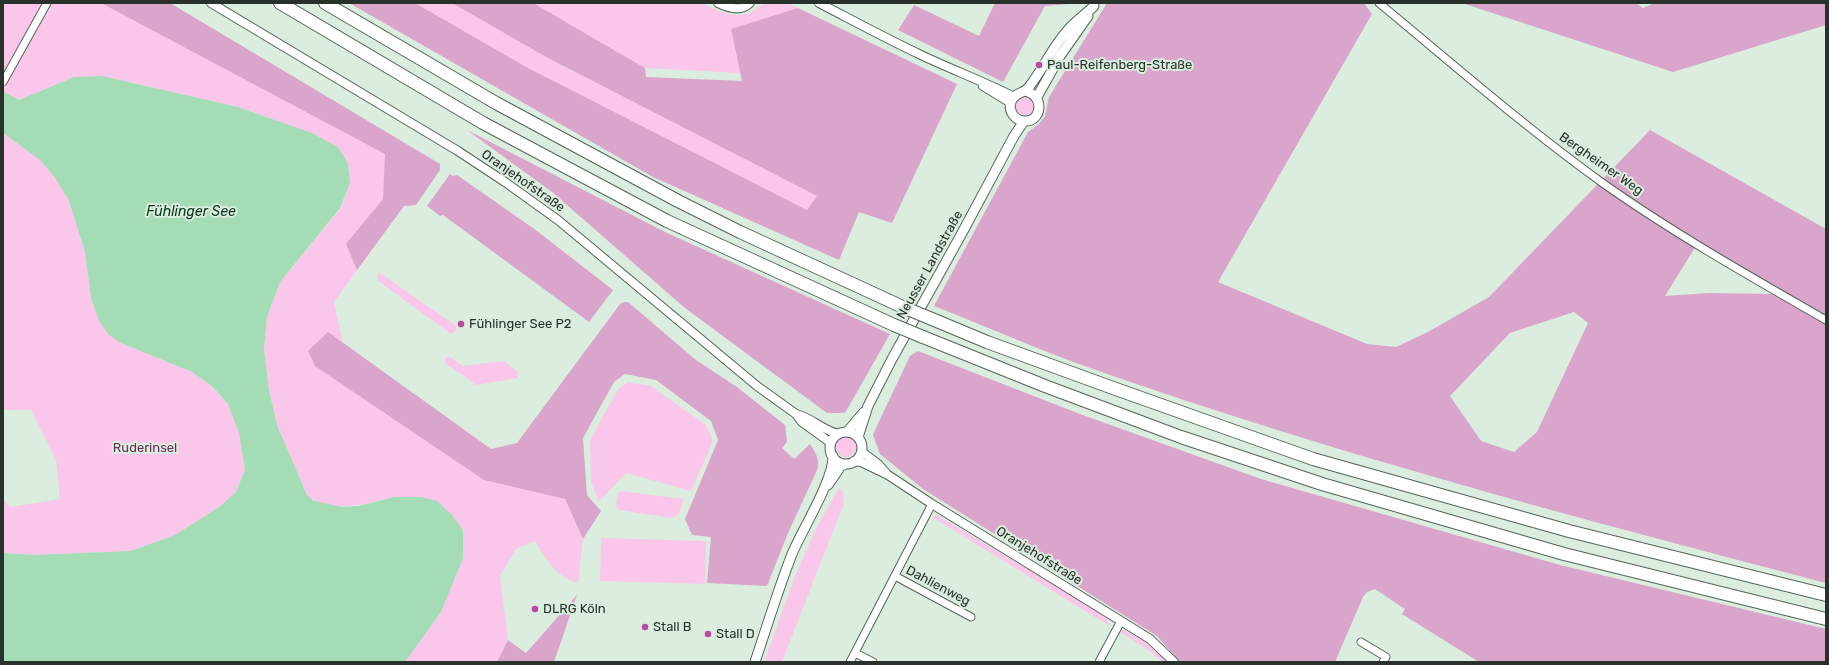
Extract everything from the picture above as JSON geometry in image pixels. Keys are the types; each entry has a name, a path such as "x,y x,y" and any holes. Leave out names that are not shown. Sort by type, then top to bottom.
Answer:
{"highway":[{"path":"280,3 483,123 667,221 894,325 1045,386 1181,437 1322,484 1564,554 1826,619"},
{"path":"325,3 463,84 678,201 740,232 904,308 987,342 1313,459 1569,531 1826,595"}],"main road":[{"name":"Neusser Landstraße","path":"1025,91 1068,30 1095,5"},
{"name":"Neusser Landstraße","path":"858,436 868,406 892,359 1014,136 1024,121 1032,119 1038,112 1039,107 1037,97 1060,56 1095,5"},
{"path":"1012,100 1025,91 1037,97"},
{"name":"Neusser Landstraße","path":"1012,100 1010,108 1015,117 1014,136"},
{"path":"1015,117 1024,121"},
{"name":"Neusser Landstraße","path":"843,433 868,406"},
{"path":"755,662 792,554 822,494 833,463 831,444 843,433 858,436 862,444 862,452 850,462 841,466 822,494"},
{"path":"833,456 838,461 850,462"}],"street":[{"path":"5,78 47,3"},
{"name":"Oranjehofstraße","path":"211,3 458,151 505,182 564,224 757,386 796,414 802,422 831,444"},
{"path":"718,3 730,8 739,9 750,3"},
{"path":"819,3 919,54 972,78 987,83 1012,100"},
{"name":"Bergheimer Weg","path":"1380,3 1540,136 1604,183 1697,244 1826,320"},
{"name":"Oranjehofstraße","path":"796,414 806,416 831,433 843,433"},
{"name":"Oranjehofstraße","path":"862,452 878,464 888,475"},
{"name":"Oranjehofstraße","path":"850,462 861,462 888,475 932,504 1150,639 1174,662"},
{"name":"Dahlienweg","path":"850,662 932,504"},
{"name":"Dahlienweg","path":"895,576 971,617"},
{"path":"1099,662 1121,621"},
{"path":"1361,642 1386,657 1383,662"},
{"path":"855,653 873,662"}],"green space":[{"path":"3,3 101,3 386,154 404,206 334,302 343,343 484,480 565,499 583,539 578,583 564,577 558,572 548,561 535,541 516,549 500,576 508,640 497,662 405,662 441,612 463,558 394,497 361,505 337,506 326,505 307,495 277,425 269,390 264,349 267,317 280,282 341,208 350,183 348,163 338,147 312,133 238,107 102,76 74,77 19,100 3,91"},
{"path":"415,3 452,3 546,57 817,196 807,210 528,68"},
{"path":"533,3 702,3 733,15 748,13 764,3 787,3 798,8 731,29 740,73 645,68"},
{"path":"1025,97 1031,100 1034,106 1031,112 1025,115 1019,112 1016,106 1019,100"},
{"name":"Ruderinsel","path":"3,133 40,160 56,179 69,201 85,252 91,298 121,343 192,372 211,386 228,404 239,433 245,470 236,492 219,507 175,535 131,551 33,555 3,553 3,500 10,507 60,499 56,460 31,410 3,410"},
{"path":"380,273 456,326 456,331 451,334 377,280 377,275"},
{"path":"448,356 463,366 504,361 518,372 518,378 476,385 445,363 445,358"},
{"path":"628,382 651,386 706,425 713,441 691,491 626,473 599,502 591,482 590,440 618,389"},
{"path":"846,437 853,440 856,447 853,454 846,457 839,454 836,447 839,440"},
{"path":"839,488 842,490 844,503 782,662 764,662 795,576 817,527"},
{"path":"622,491 684,499 679,514 671,518 619,510 616,507 618,493"},
{"path":"937,515 1104,615 1110,624 1108,625 932,517"},
{"path":"601,538 706,541 705,584 600,581"},
{"path":"1125,630 1144,641 1169,662 1162,662 1151,652 1119,631"}],"shaded area":[{"path":"101,3 170,3 440,164 440,170 416,205 404,206 357,270 346,244 383,199 385,154"},
{"path":"349,3 415,3 528,68 807,210 817,196 546,57 452,3 533,3 645,68 646,77 742,81 731,29 798,8 957,84 892,223 859,212 839,260 653,177"},
{"path":"995,3 1080,3 1045,6 1003,82 898,30 914,5 979,36"},
{"path":"1107,3 1364,3 1372,14 1218,282 1367,344 1396,347 1428,332 1489,297 1650,130 1826,229 1826,583 1550,510 1276,430 1075,363 934,306 1028,132 1039,124 1045,116 1049,97","holes":["1696,246 1774,294 1709,293 1665,296","1574,312 1588,323 1537,432 1514,452 1481,441 1450,396 1510,333"]},
{"path":"1462,3 1636,3 1643,8 1655,3 1826,3 1826,25 1673,72"},
{"path":"467,130 665,232 890,334 845,413 827,413 685,308 552,192"},
{"path":"450,174 452,176 457,175 537,231 613,290 589,322 443,215 440,216 427,206"},
{"path":"628,302 696,360 737,387 785,425 787,442 782,448 794,459 810,444 815,453 818,461 818,468 788,533 767,586 707,583 711,537 692,535 685,519 718,440 711,421 656,380 625,374 614,382 583,438 587,495 601,511 583,539 565,499 484,480 315,366 308,351 328,332 491,449 517,443 620,304"},
{"path":"918,351 1080,414 1261,479 1560,565 1826,629 1826,662 1479,662 1402,614 1405,609 1375,589 1367,592 1363,597 1335,662 1180,662 1157,636 923,489 880,454 873,435 910,356"},
{"path":"577,595 554,662 497,662 508,640 526,653"}],"water":[{"name":"Fühlinger See","path":"102,76 238,107 312,133 338,147 348,163 350,183 340,208 280,282 267,317 264,349 269,390 277,425 307,495 314,501 342,507 359,506 394,497 421,497 437,501 451,514 463,530 463,558 441,612 405,662 3,662 3,553 33,555 131,551 175,535 219,507 236,492 245,470 239,433 228,404 212,386 192,372 121,343 109,335 99,321 91,298 85,252 69,201 56,179 40,160 3,133 3,91 19,100 74,77"}],"place":[{"name":"Paul-Reifenberg-Straße","path":"1039,65"},
{"name":"Fühlinger See P2","path":"461,324"},
{"name":"DLRG Köln","path":"535,609"},
{"name":"Stall B","path":"645,627"},
{"name":"Stall D","path":"708,634"}]}
